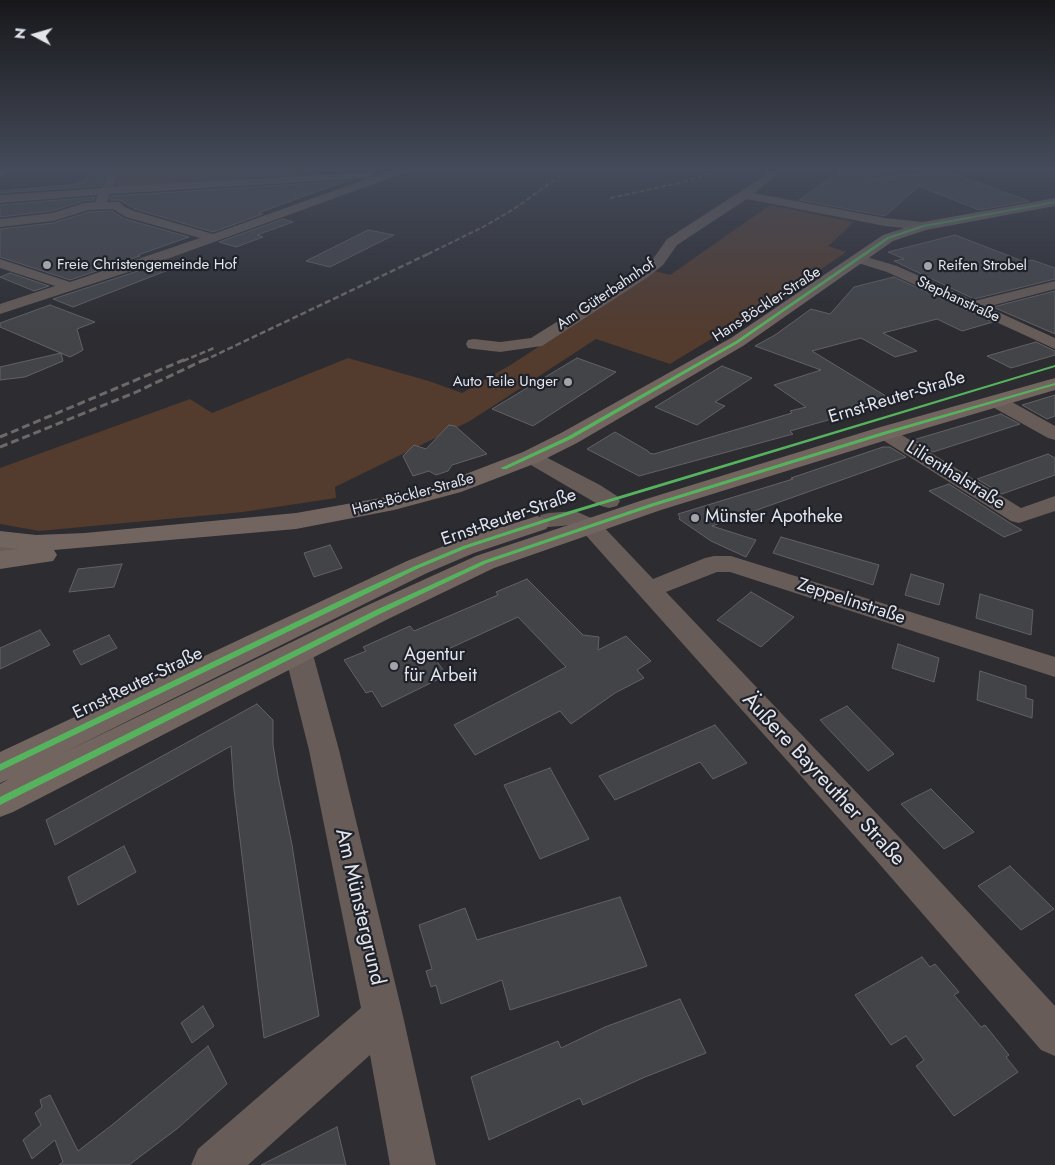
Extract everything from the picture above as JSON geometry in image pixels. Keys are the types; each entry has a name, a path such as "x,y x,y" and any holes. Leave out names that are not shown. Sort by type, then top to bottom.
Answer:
{"main road":[{"name":"Hans-Böckler-Straße","path":"5,557 313,518 394,503 453,487 531,457 569,438 737,342 860,259 877,245 897,234 932,224"},
{"name":"Ernst-Reuter-Straße","path":"0,768 417,567 466,547 609,501 1055,366"},
{"name":"Ernst-Reuter-Straße","path":"0,801 298,651 434,584 485,562 590,526 885,433 1055,384"},
{"name":"Hans-Böckler-Straße","path":"0,539 52,543 212,530"}],"street":[{"path":"166,224 214,238"},
{"path":"0,309 71,287 252,224"},
{"name":"Am Güterbahnhof","path":"474,344 500,348 536,342 644,274 658,262 672,242 697,224"},
{"path":"884,224 897,234"},
{"path":"898,224 923,226"},
{"name":"Stephanstraße","path":"860,259 892,269 1055,344"},
{"path":"0,263 71,287"},
{"path":"972,306 1055,285"},
{"path":"996,401 1055,434"},
{"name":"Lilienthalstraße","path":"885,433 1019,516 1055,503"},
{"path":"531,457 609,501"},
{"name":"Ernst-Reuter-Straße","path":"549,520 575,518 590,526"},
{"name":"Äußere Bayreuther Straße","path":"590,526 887,848 1055,1036"},
{"path":"5,557 52,543"},
{"name":"Zeppelinstraße","path":"648,590 714,564 731,564 1055,668"},
{"name":"Am Münstergrund","path":"298,651 324,750 384,1016 413,1165"},
{"path":"214,1165 384,1016"}],"shaded area":[{"path":"742,224 851,224 828,246 846,252 785,294 670,364 596,339 470,421 335,487 336,498 243,512 39,531 0,524 0,468 190,399 212,413 348,358 429,381 462,393 512,364 655,271 670,275"}],"building":[{"path":"41,224 144,224 189,237 70,280 0,257 0,229"},
{"path":"187,224 234,224 213,232"},
{"path":"268,224 286,224 257,235 263,237 236,247 219,242"},
{"path":"368,230 394,235 330,267 306,261"},
{"path":"955,235 1025,262 1032,260 1055,268 1055,279 974,299 894,261 904,259 888,252"},
{"path":"162,263 176,267 73,307 53,299"},
{"path":"10,273 49,286 34,291 0,277"},
{"path":"894,277 993,322 962,331 937,319 883,333 917,351 895,357 861,338 812,351 894,401 790,431 793,434 639,476 587,449 615,432 649,453 654,454 792,413 790,411 806,407 774,385 821,370 755,346 775,335 811,309 830,314 854,287"},
{"path":"1055,291 1055,334 993,307"},
{"path":"50,305 95,322 77,329 83,350 70,357 0,327 0,323"},
{"path":"1036,342 1055,351 1055,355 1011,368 987,356"},
{"path":"61,353 63,361 25,377 0,380 0,367"},
{"path":"577,358 616,372 533,426 492,409"},
{"path":"722,366 752,378 715,402 725,406 697,425 655,407"},
{"path":"1055,395 1055,416 1047,419 1022,405"},
{"path":"1001,414 1020,424 933,452 913,440"},
{"path":"449,425 455,426 487,454 452,465 448,471 436,475 429,471 413,476 403,456 414,445 426,449"},
{"path":"883,447 890,447 906,457 712,526 756,540 746,557 711,541 679,519 678,514 793,479 791,478"},
{"path":"1048,454 1055,458 1055,475 1002,494 977,479"},
{"path":"949,484 1022,530 1004,537 929,491"},
{"path":"781,537 879,565 873,585 773,553"},
{"path":"330,545 342,568 314,577 304,553"},
{"path":"122,564 114,587 69,592 78,569"},
{"path":"911,574 944,584 939,605 905,595"},
{"name":"Agentur für Arbeit","path":"527,579 583,635 599,637 598,650 626,636 651,661 637,670 644,678 615,693 571,724 560,711 475,755 454,725 566,667 518,617 433,656 447,675 382,707 372,691 366,693 344,660 366,651 363,647 410,626 414,631 498,595 496,592"},
{"path":"751,592 794,617 761,647 717,620"},
{"path":"980,594 1033,610 1031,635 976,618"},
{"path":"40,630 50,645 0,669 0,648"},
{"path":"109,635 117,648 81,665 73,651"},
{"path":"898,644 939,658 934,682 892,668"},
{"path":"980,671 1026,686 1026,698 1033,700 1032,718 977,700"},
{"path":"257,704 273,720 273,745 292,845 319,1016 264,1038 234,790 231,746 55,845 46,820"},
{"path":"847,706 894,754 868,771 820,720"},
{"path":"715,725 747,763 713,779 700,762 615,800 599,776"},
{"path":"550,768 589,839 540,859 504,785"},
{"path":"931,789 974,832 944,849 901,804"},
{"path":"124,846 136,872 78,905 68,877"},
{"path":"1010,866 1054,909 1021,930 978,886"},
{"path":"620,897 647,966 510,1010 502,980 441,1004 436,985 431,987 426,971 432,969 419,925 465,908 477,940"},
{"path":"922,957 930,967 935,964 959,992 954,995 981,1027 985,1025 1009,1055 1006,1057 1018,1072 954,1116 916,1066 924,1060 906,1036 891,1045 855,995"},
{"path":"680,999 706,1053 645,1077 583,1105 580,1098 489,1140 471,1077 558,1041 561,1048 605,1027"},
{"path":"203,1006 214,1026 192,1043 181,1023"},
{"path":"208,1046 227,1084 178,1128 129,1165 59,1165 63,1162 55,1140 32,1159 23,1140 41,1125 35,1113 42,1107 40,1100 50,1095 78,1151"},
{"path":"337,1127 346,1165 261,1165"}],"railway":[{"path":"428,254 488,224"},
{"path":"203,361 430,253"},
{"path":"183,361 214,348"},
{"path":"0,437 186,359"},
{"path":"0,447 134,393 206,359"}],"cycle path":[{"path":"504,468 569,438 737,342 888,238 932,224"},
{"path":"0,768 362,593 465,547 575,511 1055,366"},
{"path":"0,801 378,612 485,562 652,505 885,433 1055,384"}],"place":[{"name":"Freie Christengemeinde Hof","path":"47,265"},
{"name":"Reifen Strobel","path":"928,266"},
{"name":"Auto Teile Unger","path":"568,382"},
{"name":"Münster Apotheke","path":"695,518"},
{"name":"Agentur für Arbeit","path":"394,666"}]}
